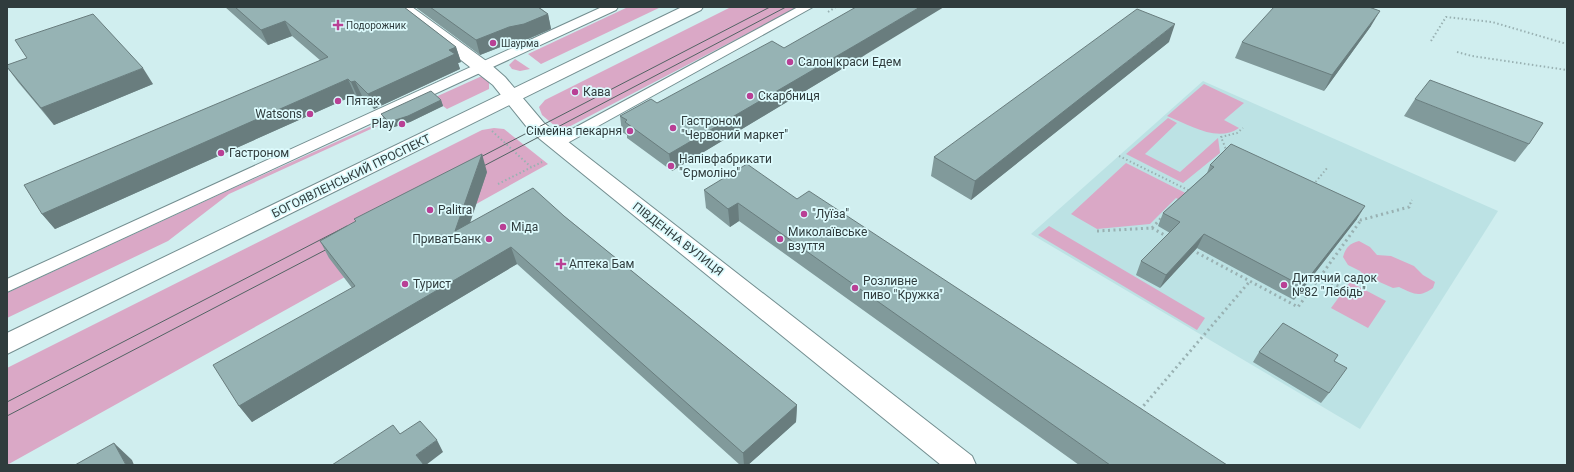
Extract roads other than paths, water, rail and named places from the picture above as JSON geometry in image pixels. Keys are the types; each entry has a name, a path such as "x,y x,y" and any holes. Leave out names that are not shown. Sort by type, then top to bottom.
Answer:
{"street":[{"name":"ПІВДЕННА ВУЛИЦЯ","path":"401,7 499,81 537,127 962,465"},
{"name":"БОГОЯВЛЕНСЬКИЙ ПРОСПЕКТ","path":"7,344 695,7"}],"lane":[{"path":"7,286 612,7"},
{"path":"557,143 807,7"}],"tram line":[{"path":"473,161 770,7"},
{"path":"476,170 786,7"},
{"path":"7,402 347,226"},
{"path":"7,416 335,245"}],"place":[{"name":"Подорожник","path":"338,25"},
{"name":"Шаурма","path":"493,43"},
{"name":"Салон краси Едем","path":"790,62"},
{"name":"Кава","path":"575,92"},
{"name":"Скарбниця","path":"750,96"},
{"name":"Пятак","path":"338,101"},
{"name":"Watsons","path":"310,114"},
{"name":"Play","path":"402,124"},
{"name":"Гастроном \"Червоний маркет\"","path":"673,128"},
{"name":"Сімейна пекарня","path":"630,131"},
{"name":"Гастроном","path":"221,153"},
{"name":"Напівфабрикати \"Єрмоліно\"","path":"671,166"},
{"name":"Palitra","path":"430,210"},
{"name":"\"Луїза\"","path":"804,214"},
{"name":"Міда","path":"503,227"},
{"name":"ПриватБанк","path":"489,239"},
{"name":"Миколаївське взуття","path":"780,239"},
{"name":"Аптека Бам","path":"561,264"},
{"name":"Турист","path":"405,284"},
{"name":"Дитячий садок №82 \"Лебідь\"","path":"1284,285"},
{"name":"Розливне пиво \"Кружка\"","path":"855,288"}]}
